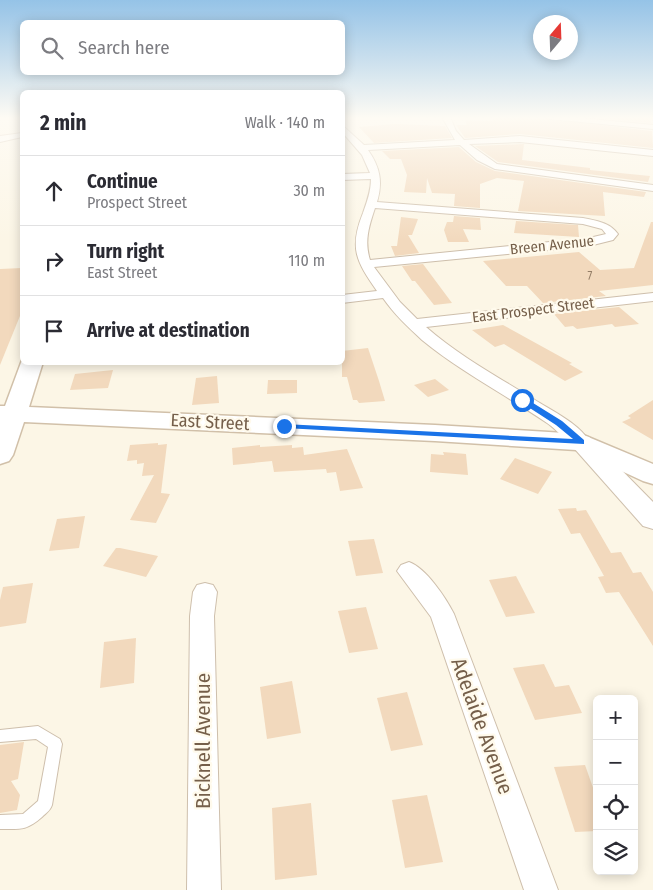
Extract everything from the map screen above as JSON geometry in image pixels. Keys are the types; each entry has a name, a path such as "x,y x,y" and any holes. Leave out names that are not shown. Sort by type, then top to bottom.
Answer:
{"main road":[{"path":"1,451 7,413 31,365"},
{"name":"East Street","path":"7,413 581,442 653,475"}],"street":[{"path":"368,159 375,176 374,197 356,238 366,264 386,294 403,315 430,339 559,423 581,442 653,519"},
{"path":"482,159 495,166 653,188"},
{"path":"345,177 375,176"},
{"name":"Breen Avenue","path":"366,264 590,242 609,238 612,234 606,227 583,221 372,205"},
{"path":"345,298 386,294"},
{"name":"East Prospect Street","path":"413,324 653,297"},
{"name":"Adelaide Avenue","path":"409,571 442,614 541,890"},
{"name":"Bicknell Avenue","path":"204,890 202,616 206,592"}],"lane":[{"path":"0,736 38,732 55,744 45,806 26,821 0,822"}],"building":[{"path":"390,159 472,159 495,171 646,192 644,197 603,192 605,216 518,211 524,181 497,178 480,184 480,208 454,206 455,194 432,193 427,178 426,193 404,192 407,175 401,159"},
{"path":"493,159 522,159 590,168 590,170 650,176 648,182 498,162"},
{"path":"454,216 480,218 481,230 463,229 469,242 448,242 444,230 447,222 453,222"},
{"path":"401,217 418,219 412,235 408,235 419,253 395,256 391,246 397,246"},
{"path":"516,221 578,225 579,237 514,233"},
{"path":"651,222 653,222 653,285 599,291 606,296 543,303 527,286 506,286 483,261 579,252 600,270 634,268"},
{"path":"423,264 452,303 434,305 415,281 412,281 402,266"},
{"path":"20,268 20,316 0,365 0,269"},
{"path":"619,307 639,324 615,327 612,324 577,329 573,326 565,327 554,314"},
{"path":"503,325 572,363 569,364 583,372 565,381 504,344 495,347 472,330"},
{"path":"368,348 385,401 359,403 357,400 353,400 347,377 342,377 342,365 345,365 345,351"},
{"path":"113,370 108,388 70,390 75,374"},
{"path":"217,376 219,403 192,405 196,378"},
{"path":"435,379 449,390 428,397 414,385"},
{"path":"268,380 297,380 297,393 267,394"},
{"path":"653,400 653,440 622,422 631,418 628,416"},
{"path":"158,443 158,445 167,444 161,493 170,494 156,523 130,520 154,475 142,476 144,463 137,464 137,460 127,461 130,445"},
{"path":"260,445 260,447 292,445 292,448 303,447 304,455 347,449 363,488 340,491 336,472 327,473 326,469 274,472 272,461 233,465 232,448"},
{"path":"443,452 466,454 468,475 430,472 431,454 444,455"},
{"path":"515,458 552,472 538,494 500,479"},
{"path":"576,508 577,511 586,510 611,553 621,552 633,573 641,572 653,592 653,646 619,592 606,593 598,577 604,576 580,533 571,534 558,509"},
{"path":"85,516 79,548 49,551 57,519"},
{"path":"374,539 383,573 356,576 348,541"},
{"path":"116,548 158,556 146,577 103,566"},
{"path":"516,576 535,613 506,617 489,580"},
{"path":"33,583 26,623 0,627 0,600 3,587"},
{"path":"366,607 378,649 349,653 338,611"},
{"path":"136,638 134,683 100,688 104,642"},
{"path":"544,664 555,687 569,685 582,713 535,720 513,668"},
{"path":"292,681 301,733 267,739 260,687"},
{"path":"407,692 423,745 391,751 377,698"},
{"path":"24,742 18,779 11,781 20,795 17,810 0,813 0,745"},
{"path":"585,765 593,788 593,831 575,832 554,767"},
{"path":"427,795 443,862 405,868 392,800"},
{"path":"311,803 317,875 275,880 272,808"}],"route":[{"path":"284,426 581,442 572,432 522,400"}]}
